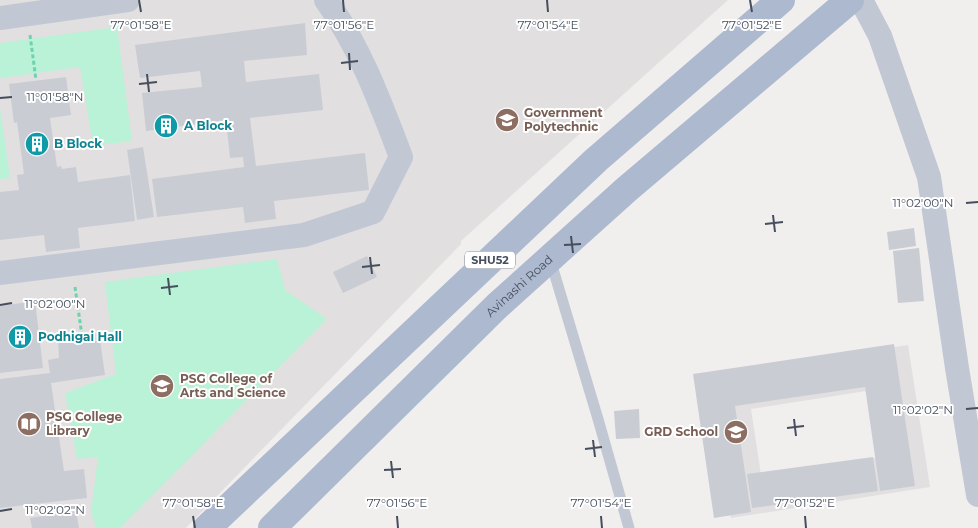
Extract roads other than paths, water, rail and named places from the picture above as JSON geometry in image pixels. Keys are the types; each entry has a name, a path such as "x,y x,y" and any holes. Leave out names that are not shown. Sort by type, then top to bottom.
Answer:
{"main road":[{"name":"SHU52","path":"207,528 596,160 781,0"},
{"name":"Avinashi Road","path":"272,528 490,313 627,189 850,0"}],"street":[{"path":"0,18 80,3 128,0"},
{"path":"0,273 304,235 373,212 400,157 375,90 342,22 326,0"},
{"path":"861,0 880,36 929,178 978,495"}],"lane":[{"path":"550,259 629,528"}],"place":[{"name":"Government Polytechnic","path":"507,120"},
{"name":"A Block","path":"166,126"},
{"name":"B Block","path":"37,144"},
{"name":"Podhigai Hall","path":"20,337"},
{"name":"PSG College of Arts and Science","path":"162,386"},
{"name":"PSG College Library","path":"29,424"},
{"name":"GRD School","path":"736,432"}]}
